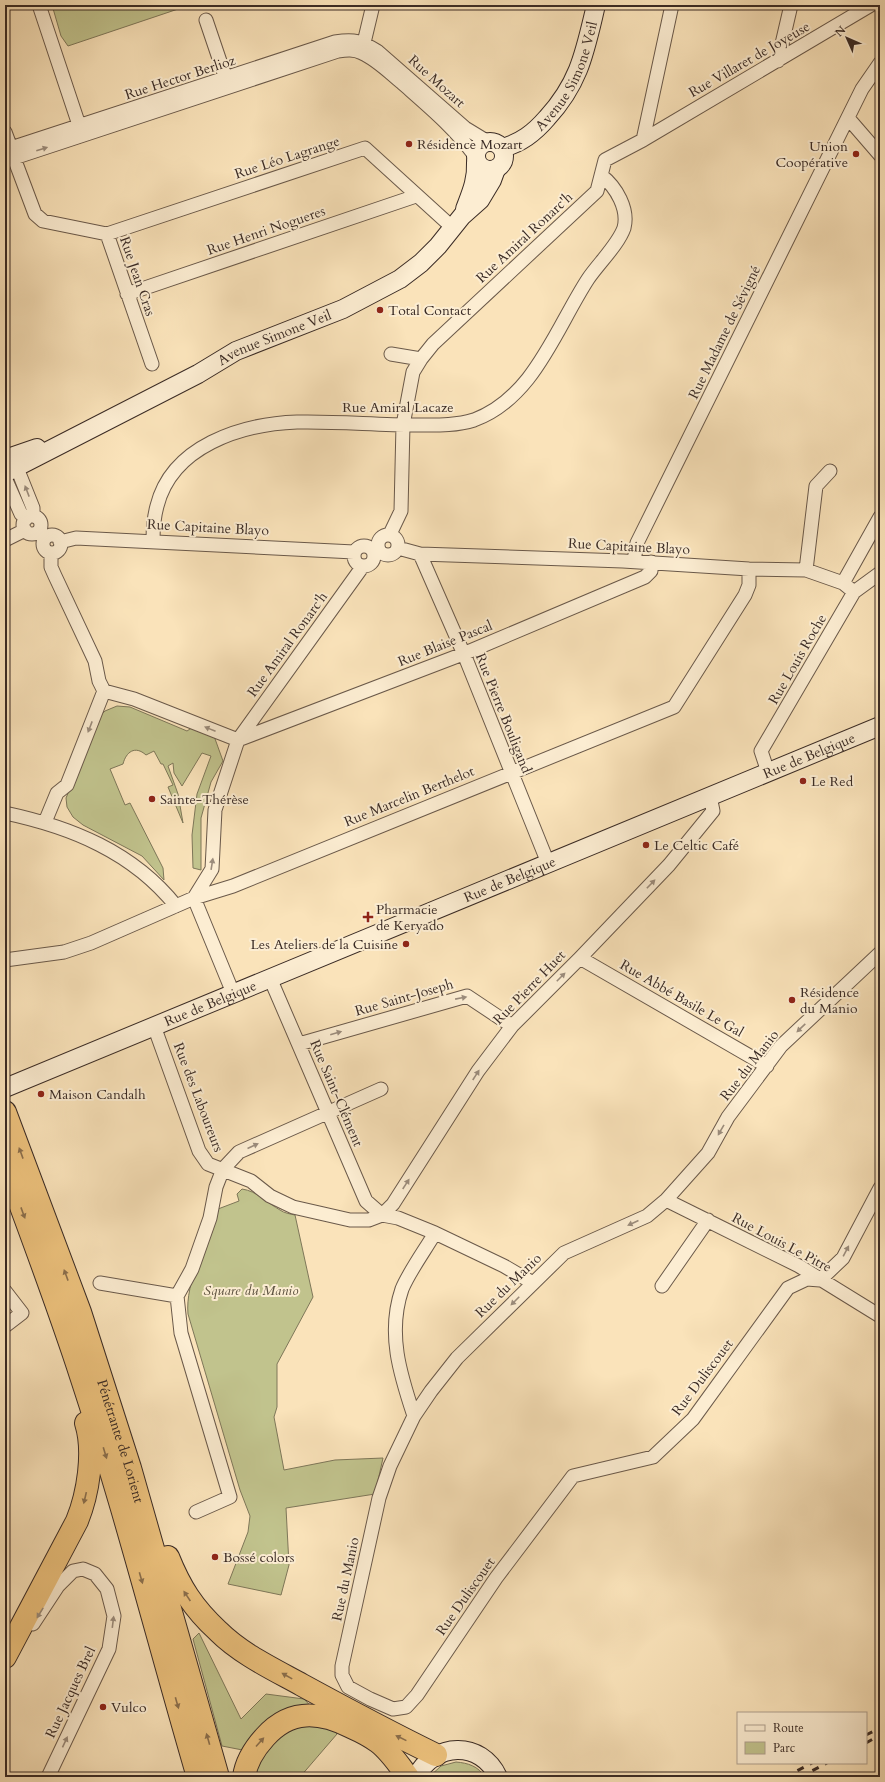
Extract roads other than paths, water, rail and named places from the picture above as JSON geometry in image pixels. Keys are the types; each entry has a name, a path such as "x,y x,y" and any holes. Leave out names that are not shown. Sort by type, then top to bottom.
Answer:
{"highway":[{"name":"Pénétrante de Lorient","path":"5,1112 80,1312 130,1468 218,1777"},
{"name":"Pénétrante de Lorient","path":"5,1163 82,1377 113,1477 198,1777"},
{"path":"5,1657 77,1521 87,1492 89,1450 87,1426 66,1353 49,1283"},
{"path":"80,1312 109,1382 166,1554 179,1583 194,1606 218,1632 240,1650 384,1730 436,1755"},
{"path":"244,1777 244,1771 255,1748 271,1730 284,1720 299,1716 317,1715 337,1720 378,1742 397,1762 408,1777"}],"main road":[{"name":"Avenue Simone Veil","path":"495,145 520,142 531,135 553,112 574,80 581,65 596,5"},
{"path":"495,145 504,160 496,169 485,170 476,159 478,148 495,145"},
{"name":"Avenue Simone Veil","path":"458,222 477,175 476,159"},
{"name":"Avenue Simone Veil","path":"8,469 22,452 70,438 198,374 236,351 344,309 371,296 400,279 421,263 438,246 485,193 496,169"},
{"name":"Rue de Belgique","path":"5,1088 880,726"},
{"path":"416,1777 422,1768 436,1755 455,1750 474,1753 490,1764 498,1777"}],"street":[{"path":"39,5 82,131"},
{"path":"363,48 373,5"},
{"path":"643,140 672,5"},
{"path":"778,61 791,5"},
{"name":"Rue Villaret de Joyeuse","path":"643,140 872,5"},
{"path":"206,20 227,82"},
{"name":"Rue Hector Berlioz","path":"9,155 227,82 335,42 352,40 363,48"},
{"name":"Rue Mozart","path":"363,48 377,51 398,67 465,128 495,145"},
{"name":"Rue Mozart","path":"363,48 372,59 415,94 459,135 476,159"},
{"name":"Rue Madame de Sévigné","path":"634,561 636,543 862,89 880,63"},
{"path":"848,118 880,155"},
{"name":"Rue Jean Cras","path":"5,132 9,155 35,214 43,221 107,234 152,364"},
{"name":"Rue Amiral Ronarc'h","path":"390,534 401,511 403,425 413,372 420,359 434,344 597,191 605,160 643,140"},
{"name":"Rue Léo Lagrange","path":"107,234 365,148 416,196 458,222"},
{"name":"Rue Amiral Lacaze","path":"153,540 156,506 168,480 179,465 192,453 213,441 256,428 296,422 403,425 457,424 474,420 492,411 529,378 548,350 568,311 588,279 617,240 624,228 625,215 623,206 612,184 602,176"},
{"name":"Rue Henri Nogueres","path":"127,294 416,196"},
{"path":"391,354 420,359"},
{"path":"8,469 33,508 32,525 51,543 51,567 95,661 99,681 104,691 139,702 238,740"},
{"path":"806,570 816,486 830,471"},
{"path":"843,583 880,517"},
{"path":"5,540 32,525"},
{"path":"390,534 398,541 398,548 394,554 374,560 356,563 353,556 358,547 372,544 383,536 390,534"},
{"name":"Rue Capitaine Blayo","path":"51,543 76,538 153,540 354,552"},
{"path":"372,544 374,560"},
{"name":"Rue Capitaine Blayo","path":"398,548 420,554 634,561 749,569 806,570 843,583 854,592"},
{"name":"Rue Pierre Bouligand","path":"420,554 463,654 548,863"},
{"name":"Rue Amiral Ronarc'h","path":"194,898 212,869 215,810 238,740 374,560"},
{"name":"Rue Blaise Pascal","path":"238,740 463,654 645,578 651,571 651,562"},
{"name":"Rue Marcelin Berthelot","path":"5,960 64,952 91,943 194,898 240,883 674,707 745,595 749,585 749,569"},
{"name":"Rue Louis Roche","path":"768,772 761,751 854,592 880,573"},
{"path":"45,822 56,793 67,785 104,691"},
{"name":"Rue Pierre Huet","path":"382,1216 393,1204 478,1072 512,1026 580,958 669,865 713,810 710,796"},
{"path":"5,813 45,822 106,847 122,857 161,888 176,906"},
{"path":"194,898 233,993"},
{"name":"Rue Abbé Basile Le Gal","path":"580,958 767,1066"},
{"name":"Rue du Manio","path":"406,1707 393,1709 348,1687 342,1675 342,1666 379,1499 390,1466 414,1416 457,1358 564,1253 647,1216 666,1200 708,1153 728,1117 781,1046 877,961"},
{"name":"Rue Saint-Clément","path":"270,978 366,1201 382,1216"},
{"name":"Rue Saint-Joseph","path":"299,1044 467,996 512,1026"},
{"name":"Rue des Laboureurs","path":"154,1026 199,1151 208,1164 251,1181 270,1196 293,1207 350,1220 369,1220 382,1216 398,1218 435,1233 504,1266 533,1283"},
{"path":"196,1512 230,1497 181,1333 177,1296 192,1269 210,1218 216,1187 223,1170 239,1152 381,1089"},
{"path":"820,1280 842,1258 880,1188"},
{"name":"Rue Louis Le Pitre","path":"666,1200 799,1266 880,1316"},
{"path":"662,1286 708,1220"},
{"path":"414,1416 400,1373 395,1344 398,1303 403,1288 435,1233"},
{"name":"Rue Duliscouet","path":"406,1707 417,1695 496,1578 573,1476 653,1457 693,1419 788,1288 806,1279 820,1280"},
{"path":"100,1283 177,1296"},
{"path":"5,1292 22,1313 5,1326"},
{"name":"Rue Jacques Brel","path":"5,1669 58,1586 73,1572 83,1569 95,1574 107,1589 114,1616 109,1649 48,1777"}],"railway":[{"path":"867,1734 880,1728"},
{"path":"867,1742 880,1735"},
{"path":"785,1777 810,1764"},
{"path":"800,1777 825,1764"}],"place":[{"name":"Résidence Mozart","path":"409,144"},
{"name":"Union Coopérative","path":"856,154"},
{"name":"Total Contact","path":"380,310"},
{"name":"Le Red","path":"803,781"},
{"name":"Sainte-Thérèse","path":"152,799"},
{"name":"Le Celtic Café","path":"646,845"},
{"name":"Pharmacie de Keryado","path":"368,917"},
{"name":"Les Ateliers de la Cuisine","path":"406,944"},
{"name":"Résidence du Manio","path":"792,1000"},
{"name":"Maison Candalh","path":"41,1094"},
{"name":"Bossé colors","path":"215,1557"},
{"name":"Vulco","path":"103,1707"}],"park label":[{"name":"Square du Manio","path":"251,1290"}]}
